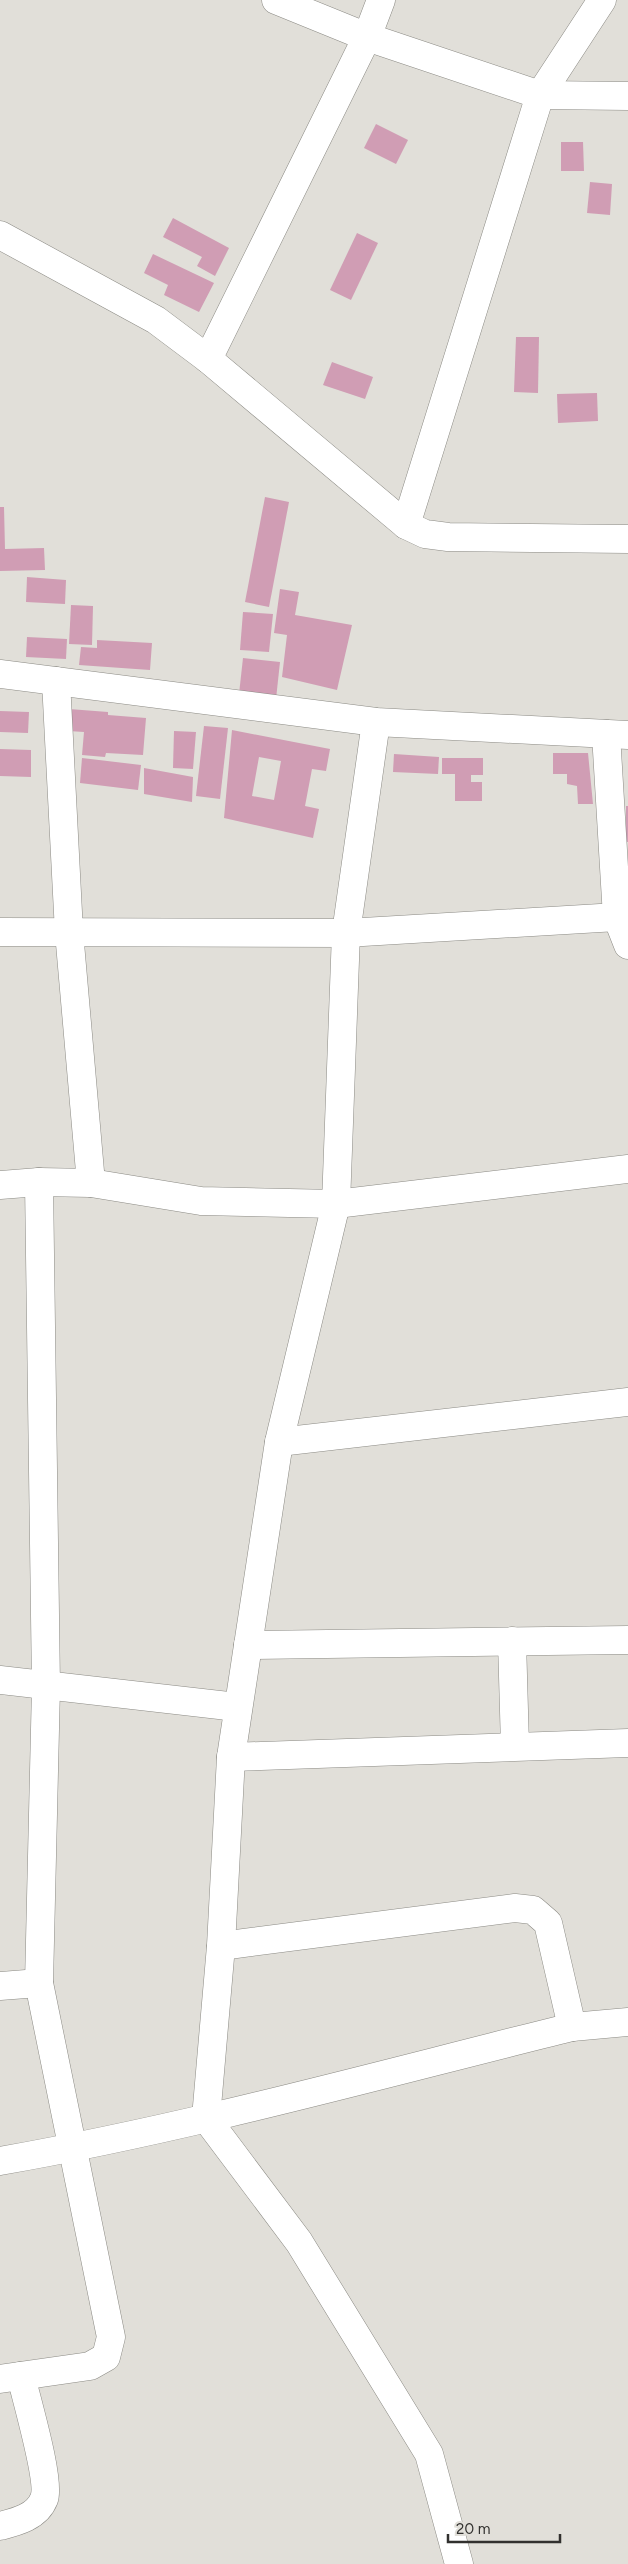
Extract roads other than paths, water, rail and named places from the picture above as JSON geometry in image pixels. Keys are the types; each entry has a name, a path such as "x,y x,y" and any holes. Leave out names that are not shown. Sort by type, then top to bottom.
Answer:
{"street":[{"path":"276,0 367,37 540,95 628,96"},
{"path":"208,359 367,37 381,0"},
{"path":"406,525 540,95 602,0"},
{"path":"0,234 156,320 208,359 406,525 425,534 448,537 628,539"},
{"path":"0,674 376,722 617,735 617,917 628,945"},
{"path":"56,681 69,932 91,1183"},
{"path":"376,722 346,933 336,1204 279,1442 237,1707 231,1757 221,1946 206,2118 299,2242 429,2454 459,2564"},
{"path":"0,932 346,933 617,917"},
{"path":"0,1185 39,1182 91,1183 200,1201 336,1204 628,1169"},
{"path":"0,2526 30,2517 44,2500 45,2480 11,2377 90,2366 106,2357 111,2337 71,2148 39,1983 46,1687 39,1182"},
{"path":"279,1442 628,1402"},
{"path":"248,1645 628,1640"},
{"path":"512,1641 515,1746"},
{"path":"0,1680 46,1687 237,1707"},
{"path":"231,1757 515,1746 628,1744"},
{"path":"221,1946 515,1908 533,1910 548,1923 572,2027"},
{"path":"0,1986 39,1983"},
{"path":"0,2161 71,2148 206,2118 572,2027 628,2022"}]}
